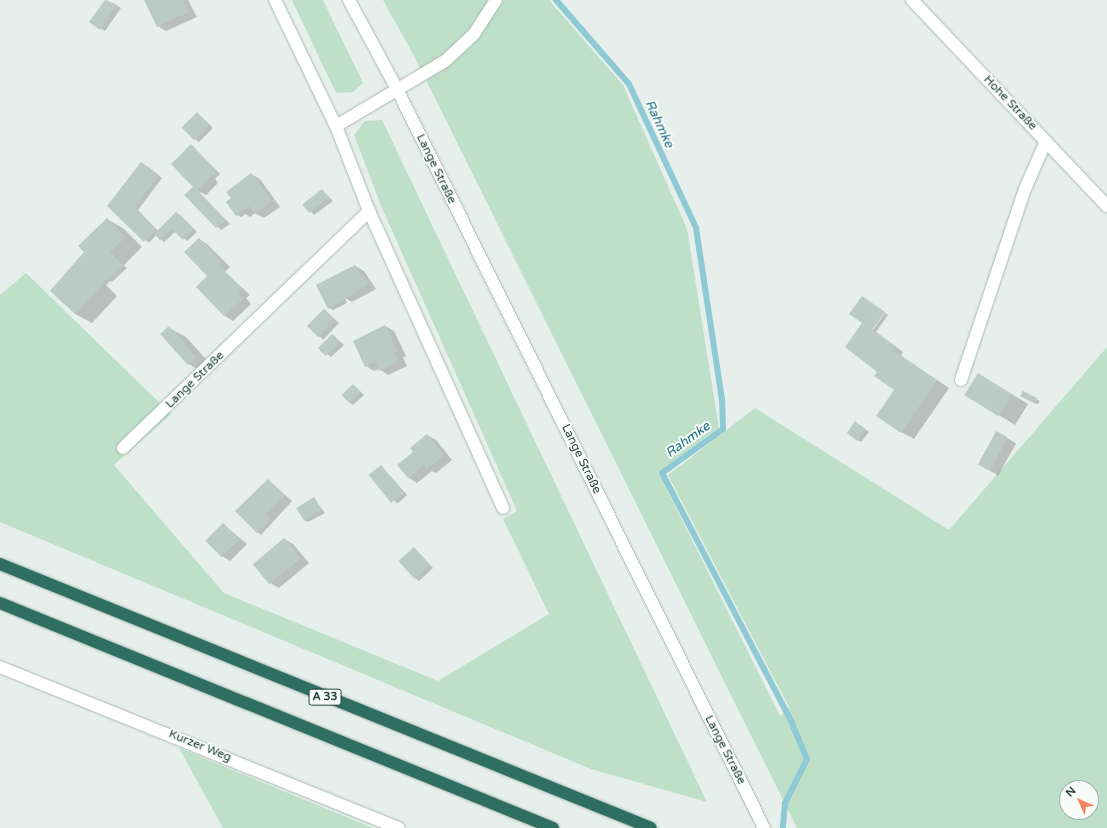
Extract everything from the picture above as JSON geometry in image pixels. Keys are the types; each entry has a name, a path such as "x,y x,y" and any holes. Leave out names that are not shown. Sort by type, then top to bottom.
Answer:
{"highway":[{"name":"A 33","path":"0,564 651,828"},
{"path":"0,603 553,828"}],"street":[{"path":"276,0 336,126 369,211 503,508"},
{"name":"Lange Straße","path":"349,0 398,91 764,828"},
{"path":"336,126 398,91 445,62 474,34 496,0"},
{"name":"Hohe Straße","path":"912,0 1107,206"},
{"path":"961,380 1025,189 1046,141"},
{"name":"Lange Straße","path":"124,448 369,211"},
{"name":"Kurzer Weg","path":"0,667 399,828"}],"green space":[{"path":"292,0 323,0 363,83 353,92 336,93"},
{"path":"383,0 549,0 623,85 687,229 719,428 658,472 780,716 789,707 668,475 755,408 949,530 1107,347 1107,828 797,828 414,56"},
{"path":"382,120 707,802 591,769 0,522 0,295 26,273 171,414 114,465 224,593 438,681 549,614 503,519 517,511 382,208 354,135 365,121"},
{"path":"179,748 373,828 223,828"}],"building":[{"path":"105,0 117,5 100,30 89,22"},
{"path":"144,0 183,0 189,12 157,27"},
{"path":"197,112 210,125 194,140 181,128"},
{"path":"191,144 217,171 197,190 226,221 216,228 184,195 193,187 171,164"},
{"path":"141,162 159,175 135,207 156,230 144,242 107,206"},
{"path":"251,173 272,201 255,214 249,206 236,216 226,202 231,198 226,192"},
{"path":"322,189 329,198 309,213 302,204"},
{"path":"176,212 194,229 183,240 172,229 160,240 154,234"},
{"path":"107,218 126,237 110,252 123,266 108,281 106,279 100,284 101,286 75,314 50,291 84,252 78,246"},
{"path":"199,238 222,262 219,266 242,289 238,293 244,298 224,316 196,287 207,276 184,252"},
{"path":"355,265 361,276 364,274 368,283 366,286 328,309 316,285"},
{"path":"862,296 885,312 872,330 895,346 893,350 937,380 901,433 876,416 894,390 874,376 877,372 845,347 862,323 849,314"},
{"path":"324,309 335,320 318,337 307,326"},
{"path":"385,325 398,351 395,353 399,362 379,371 375,362 365,367 353,341"},
{"path":"169,326 197,357 188,365 160,334"},
{"path":"332,334 340,342 326,356 318,348"},
{"path":"978,373 1012,394 998,416 964,395"},
{"path":"353,384 361,392 349,403 342,395"},
{"path":"1023,391 1037,398 1035,404 1020,396"},
{"path":"855,421 865,429 857,441 847,433"},
{"path":"996,431 1008,437 990,471 979,465"},
{"path":"427,434 444,455 427,469 424,465 408,478 397,465 413,452 410,448"},
{"path":"381,465 404,493 391,503 369,475"},
{"path":"268,479 285,496 266,514 271,519 257,533 235,511"},
{"path":"314,497 322,510 304,521 296,508"},
{"path":"223,523 239,539 222,557 205,541"},
{"path":"284,538 301,558 269,584 253,564"},
{"path":"414,547 430,565 414,579 398,561"}],"waterway":[{"name":"Rahmke","path":"556,0 629,84 696,228 722,399 723,429 662,473 791,721 807,759 785,803 783,828"}]}
